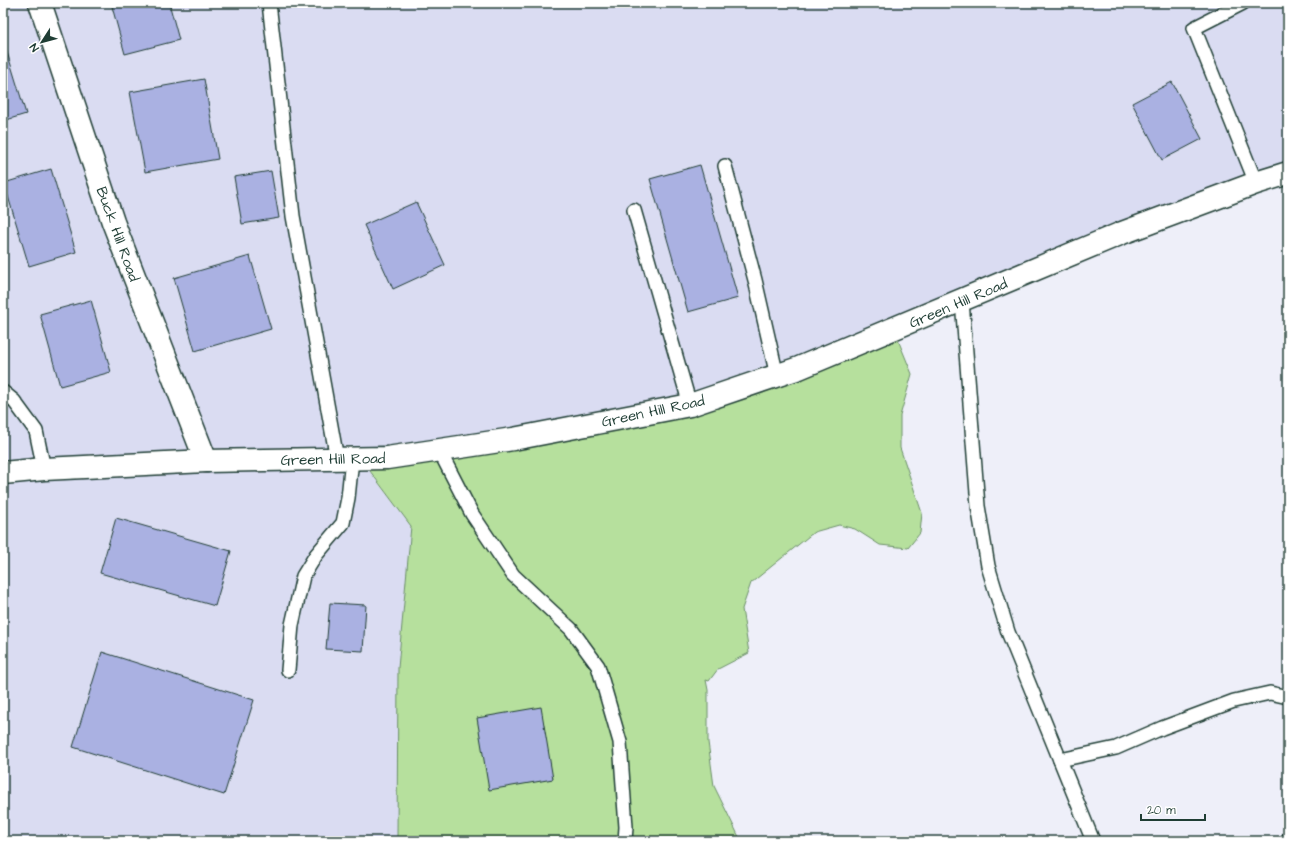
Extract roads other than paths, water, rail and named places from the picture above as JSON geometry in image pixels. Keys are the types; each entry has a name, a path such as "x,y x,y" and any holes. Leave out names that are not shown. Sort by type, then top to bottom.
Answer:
{"main road":[{"name":"Buck Hill Road","path":"40,3 113,222 206,460"},
{"name":"Green Hill Road","path":"3,473 44,469 206,460 387,458 513,439 690,405 777,376 852,347 1122,233 1256,183 1288,173"}],"lane":[{"path":"269,3 293,216 344,459 348,498 343,523 316,555 303,576 292,625 288,670"},
{"path":"1243,3 1194,28 1256,183"},
{"path":"725,166 755,280 777,376"},
{"path":"634,210 690,405"},
{"path":"962,301 978,506 988,566 1008,632 1093,841"},
{"path":"3,392 14,401 36,431 44,469"},
{"path":"439,450 472,514 513,575 572,629 598,666 620,742 626,827 625,841"},
{"path":"1060,760 1116,748 1234,700 1270,693 1288,697"}]}
